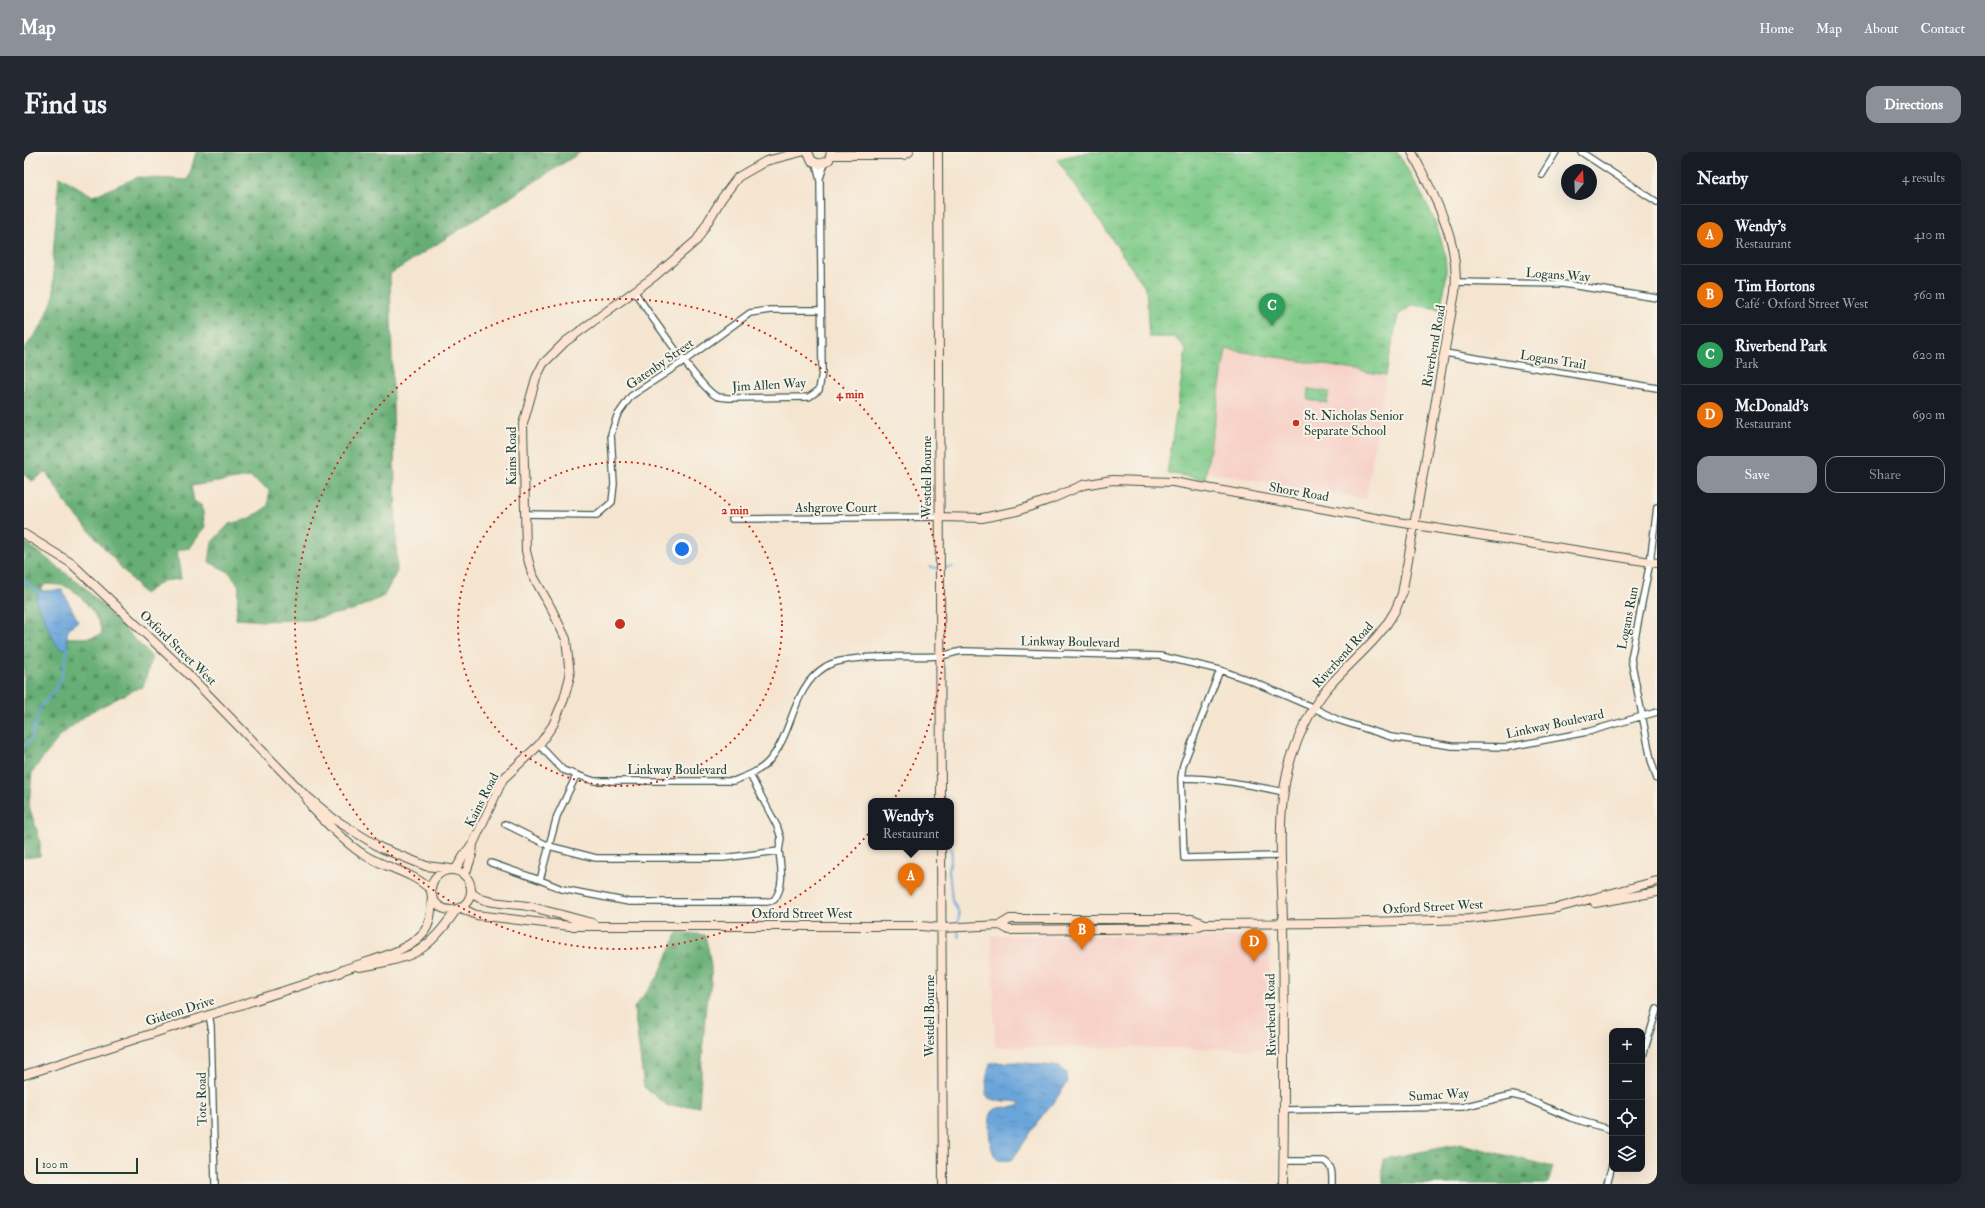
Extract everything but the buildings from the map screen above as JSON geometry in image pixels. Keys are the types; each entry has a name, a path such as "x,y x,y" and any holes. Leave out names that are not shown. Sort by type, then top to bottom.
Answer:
{"street":[{"name":"Kains Road","path":"453,870 473,844 503,779 539,745 553,725 564,699 570,676 570,662 566,639 532,574 526,551 523,424 536,378 543,364 565,342 634,291 697,240 722,198 738,177 766,161 801,152"},
{"path":"825,163 831,154 904,155 909,152"},
{"name":"Westdel Bourne","path":"938,152 941,798"},
{"name":"Riverbend Road","path":"1283,1184 1283,924 1281,856 1284,792 1288,771 1294,749 1314,708 1330,685 1376,637 1393,614 1404,587 1456,282 1453,250 1445,220 1412,152"},
{"path":"1542,175 1556,152"},
{"path":"1580,152 1657,202"},
{"name":"Kains Road","path":"792,155 811,158 825,163"},
{"name":"Jim Allen Way","path":"811,158 820,181"},
{"name":"Jim Allen Way","path":"634,291 684,361 708,390 716,396 728,398 809,396 819,390 822,372 820,310 820,181 825,163"},
{"name":"Logans Way","path":"1456,282 1563,284 1657,298"},
{"name":"Gatenby Street","path":"524,514 597,515 612,502 614,484 611,434 617,416 631,396 684,361 750,313 770,310 820,310"},
{"name":"Logans Trail","path":"1445,353 1657,388"},
{"name":"Shore Road","path":"940,517 982,518 1017,511 1051,499 1083,485 1112,480 1173,482 1415,525 1653,562"},
{"name":"Logans Run","path":"1657,507 1653,562 1631,659 1657,779"},
{"name":"Ashgrove Court","path":"732,519 940,517"},
{"name":"Oxford Street West","path":"24,534 72,563 186,672 303,793 334,818 381,848 426,866 453,870"},
{"name":"Linkway Boulevard","path":"539,745 563,770 576,776 594,781 734,781 750,775 768,763 776,753 806,683 826,666 851,658 941,656 963,650 1160,656 1220,670 1249,680 1338,720 1391,738 1452,746 1508,746 1587,732 1642,715 1657,712"},
{"path":"1220,670 1183,764 1181,778 1184,858 1281,856"},
{"path":"491,863 562,889 629,902 766,902 774,900 781,887 779,851 781,838 777,826 750,775"},
{"path":"540,880 557,816 576,776"},
{"path":"1181,778 1207,778 1284,792"},
{"name":"Oxford Street West","path":"303,793 313,809 363,855 382,865 422,881 432,893"},
{"path":"505,824 549,846 596,858 723,858 779,851"},
{"name":"Kains Road","path":"465,875 472,855 473,844"},
{"name":"Westdel Bourne","path":"941,850 944,1184"},
{"path":"445,870 453,870 465,875 471,883 472,893 466,904 458,909 450,910 439,906 432,893 435,878 445,870"},
{"name":"Oxford Street West","path":"458,909 476,914 522,921 570,926 942,928 1000,925 1010,919 1192,919 1205,924 1283,924 1469,918 1556,908 1657,881"},
{"path":"1556,908 1657,892"},
{"name":"Gideon Drive","path":"24,1075 339,973 343,970 408,946 426,928 430,918 432,893"},
{"name":"Oxford Street West","path":"472,893 482,900 531,906 559,916 604,926"},
{"name":"Gideon Drive","path":"343,970 374,965 416,953 436,935 458,909"},
{"path":"1645,1049 1657,1009"},
{"name":"Tote Road","path":"209,1014 211,1026 215,1184"},
{"name":"Sumac Way","path":"1284,1110 1462,1108 1512,1095 1525,1098 1571,1118 1609,1129"},
{"path":"1284,1161 1324,1161 1329,1164 1332,1169 1332,1184"},
{"path":"1607,1184 1610,1172"}],"shaded area":[{"name":"St. Nicholas Senior Separate School","path":"1226,348 1386,375 1366,499 1206,472"},
{"path":"992,935 1270,937 1269,1049 995,1047"}],"green space":[{"path":"196,152 581,152 390,274 397,571 384,596 354,610 309,620 262,621 236,619 239,586 229,572 209,562 212,542 229,524 249,519 268,506 269,490 250,477 191,486 194,501 202,506 205,527 190,548 177,550 181,579 163,581 144,594 68,506 46,472 32,481 24,475 24,349 44,322 54,296 53,257 59,176 93,196 138,177 188,180"},
{"path":"1088,152 1397,152 1430,211 1442,243 1446,276 1440,309 1413,305 1398,315 1386,375 1226,349 1205,479 1167,473 1186,350 1175,337 1149,337 1146,289 1057,159"},
{"path":"1309,389 1329,392 1327,403 1308,400"},
{"path":"24,541 85,588 152,657 143,687 138,688 89,713 61,735 32,772 29,806 40,840 40,856 24,858","holes":["45,584 64,586 78,595 94,614 101,628 102,634 92,637 60,638 46,621 36,599"]},
{"path":"678,932 705,935 711,968 711,985 706,1002 699,1106 668,1106 644,1087 634,1008 658,977"},
{"path":"1461,1144 1553,1167 1548,1184 1383,1184 1383,1159"}],"water":[{"path":"62,590 78,621 69,628 67,634 68,648 62,649 56,644 36,601 39,591"},
{"path":"1017,1062 1060,1067 1066,1073 1067,1082 1053,1104 1042,1116 1012,1160 1004,1161 997,1159 994,1155 990,1142 989,1127 991,1114 996,1109 1015,1107 1021,1103 994,1100 986,1096 987,1075 990,1063"}],"waterway":[{"path":"930,567 938,568"},
{"path":"942,568 953,567"},
{"path":"24,580 39,593"},
{"path":"24,746 31,739 40,707 55,690 61,679 68,648"},
{"path":"951,850 952,854 949,870 952,900 959,913 958,926"},
{"path":"958,930 959,937"}],"place":[{"name":"Riverbend Park","path":"1272,326"},
{"name":"St. Nicholas Senior Separate School","path":"1296,423"},
{"name":"Wendy's","path":"911,896"},
{"name":"Tim Hortons","path":"1082,950"},
{"name":"McDonald's","path":"1254,962"}]}
